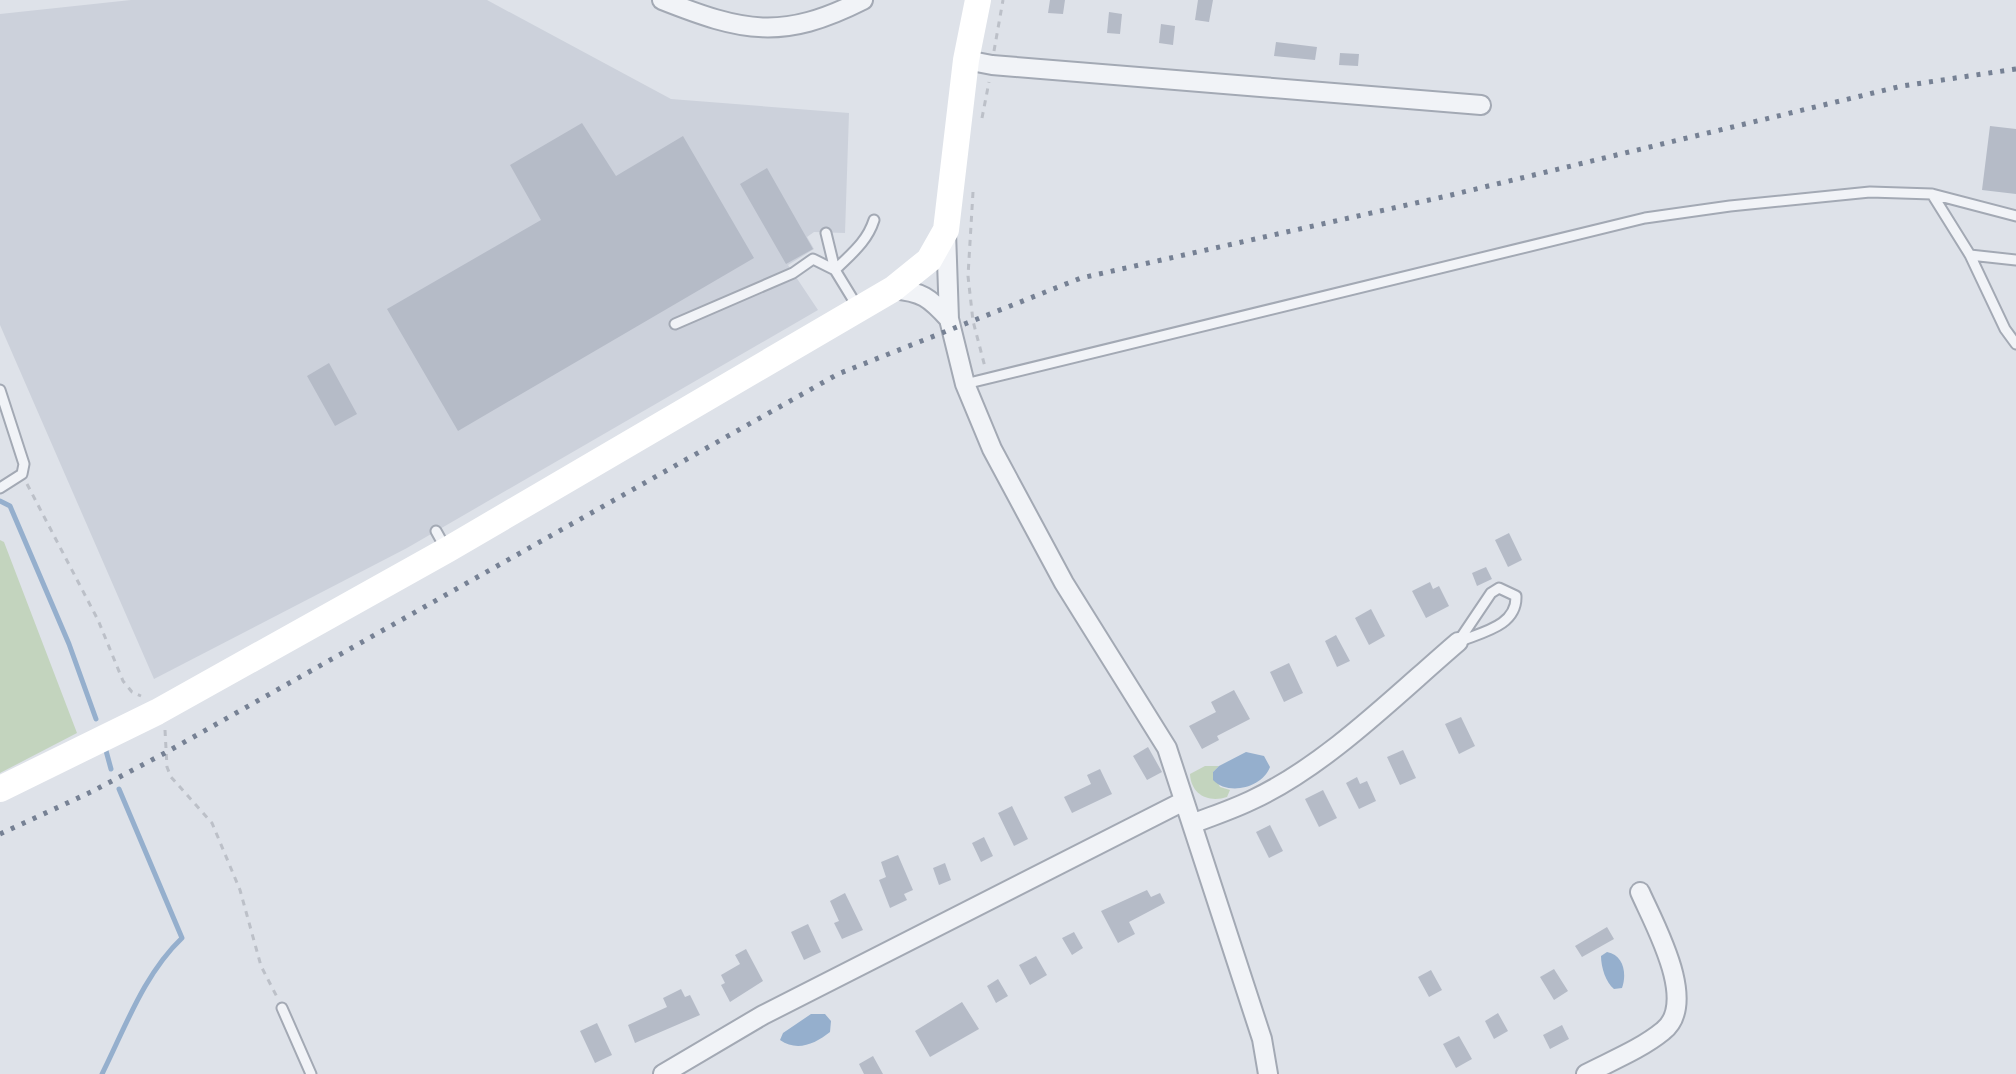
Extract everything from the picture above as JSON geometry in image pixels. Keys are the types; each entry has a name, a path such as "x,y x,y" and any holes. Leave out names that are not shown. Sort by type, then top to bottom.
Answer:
{"street":[{"path":"662,0 712,19 773,30 840,12 863,0"},
{"path":"978,0 979,62 946,230 949,319 965,384 992,449 1064,583 1167,748 1262,1039 1268,1074"},
{"path":"979,62 1481,105"},
{"path":"0,789 157,712 442,541 859,310 893,289 929,260 946,230"},
{"path":"893,289 917,292 930,299 949,319"},
{"path":"1192,824 1255,799 1285,781 1350,736 1458,642"},
{"path":"663,1074 763,1015 1184,801"},
{"path":"1586,1074 1665,1030 1676,1009 1676,984 1664,946 1640,892"}],"lane":[{"path":"965,384 1645,218 1870,192 1932,194 2016,216"},
{"path":"1932,194 1970,255 2005,329 2016,344"},
{"path":"835,270 862,244 874,220"},
{"path":"826,233 835,270 859,310"},
{"path":"1970,255 2016,260"},
{"path":"675,324 793,273 813,259 835,270"},
{"path":"0,390 24,464 22,474 0,488"},
{"path":"1499,588 1516,596 1517,609 1510,619 1458,642 1491,593 1499,588"},
{"path":"282,1008 311,1074"}],"path":[{"path":"981,121 979,62 1003,0"},
{"path":"973,180 968,276 973,321 988,378"},
{"path":"22,474 98,620 123,681 132,692 151,700 157,712 166,734 167,767 171,777 212,823 240,890 261,966 282,1008"}],"shaded area":[{"path":"131,0 487,0 671,99 849,113 845,233 814,232 807,237 814,249 788,265 818,310 407,548 154,679 0,325 0,14"}],"green space":[{"path":"0,540 4,542 77,733 0,773"},
{"path":"1205,766 1219,766 1213,772 1220,787 1230,790 1227,797 1208,798 1197,792 1190,774"}],"water":[{"path":"1246,752 1264,756 1270,767 1260,780 1244,787 1227,788 1213,780 1213,772 1219,766"},
{"path":"1607,952 1621,961 1624,977 1622,988 1614,989 1604,974 1601,956"},
{"path":"811,1014 825,1014 831,1021 830,1032 806,1045 793,1046 780,1040 783,1033"}],"building":[{"path":"1050,0 1065,0 1063,14 1048,13"},
{"path":"1198,0 1213,0 1209,22 1195,20"},
{"path":"1109,12 1122,14 1120,34 1107,33"},
{"path":"1161,24 1175,26 1173,45 1159,43"},
{"path":"1276,42 1317,47 1315,60 1274,56"},
{"path":"1340,53 1359,54 1358,66 1339,65"},
{"path":"582,123 616,176 683,136 754,258 458,431 387,309 541,220 510,165"},
{"path":"1990,126 2016,129 2016,194 1982,190"},
{"path":"767,168 813,249 786,264 740,184"},
{"path":"329,363 357,414 335,426 307,376"},
{"path":"1509,533 1522,560 1508,567 1495,540"},
{"path":"1486,567 1492,579 1477,586 1472,573"},
{"path":"1430,582 1433,589 1439,586 1449,606 1426,618 1412,591"},
{"path":"1371,609 1385,636 1369,645 1355,618"},
{"path":"1336,635 1350,661 1337,667 1325,641"},
{"path":"1289,663 1303,693 1284,702 1270,672"},
{"path":"1234,690 1250,719 1217,736 1219,740 1202,749 1189,726 1216,712 1211,702"},
{"path":"1461,717 1475,746 1459,754 1445,724"},
{"path":"1148,747 1162,772 1147,780 1133,756"},
{"path":"1403,750 1416,778 1400,785 1387,757"},
{"path":"1100,769 1112,794 1072,813 1064,797 1091,784 1087,775"},
{"path":"1357,777 1360,784 1367,781 1376,801 1359,809 1346,783"},
{"path":"1323,790 1337,818 1319,827 1305,799"},
{"path":"1012,806 1028,839 1014,846 998,813"},
{"path":"1270,825 1283,851 1269,858 1256,832"},
{"path":"984,837 993,856 981,862 972,843"},
{"path":"898,855 913,890 904,894 907,900 890,908 879,880 886,877 881,862"},
{"path":"945,863 951,880 939,885 933,868"},
{"path":"1147,890 1151,897 1160,893 1165,903 1129,922 1135,934 1118,943 1101,911"},
{"path":"845,893 863,930 842,939 834,923 839,921 830,901"},
{"path":"808,924 821,952 804,960 791,932"},
{"path":"1607,927 1614,939 1582,957 1575,946"},
{"path":"1074,932 1083,948 1072,955 1062,938"},
{"path":"746,949 763,981 730,1002 721,985 725,983 721,975 740,964 735,955"},
{"path":"1036,956 1047,975 1030,985 1019,965"},
{"path":"1554,969 1568,991 1554,1000 1540,977"},
{"path":"1431,970 1442,990 1429,997 1418,977"},
{"path":"998,979 1008,996 996,1003 987,986"},
{"path":"681,989 685,997 690,995 700,1015 635,1043 628,1025 667,1007 663,998"},
{"path":"962,1002 979,1029 930,1057 915,1031"},
{"path":"1498,1013 1508,1031 1494,1039 1485,1021"},
{"path":"597,1023 612,1055 595,1063 580,1031"},
{"path":"1562,1025 1569,1039 1550,1049 1543,1035"},
{"path":"1459,1036 1472,1059 1456,1068 1443,1044"},
{"path":"873,1056 883,1074 864,1074 859,1064"}],"waterway":[{"path":"0,501 10,506 69,644 96,719"},
{"path":"105,747 111,769"},
{"path":"102,1074 146,985 182,938 119,789"}],"railway":[{"path":"0,834 165,753 838,374 1081,278 1447,196 1902,86 2016,69"}]}
